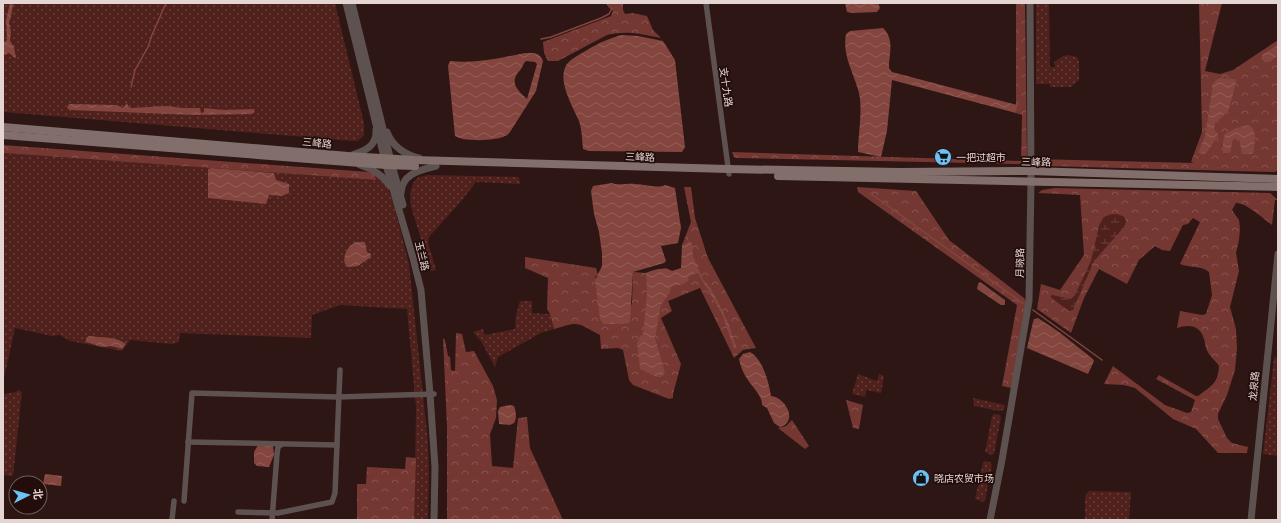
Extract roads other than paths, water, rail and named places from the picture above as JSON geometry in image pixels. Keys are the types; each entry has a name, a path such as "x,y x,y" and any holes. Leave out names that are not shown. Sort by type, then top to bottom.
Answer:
{"main road":[{"name":"三峰路","path":"3,127 272,149 348,159"},
{"name":"三峰路","path":"3,135 388,162 436,164 1031,182 1278,187"},
{"name":"三峰路","path":"729,172 1031,171 1278,178"}],"street":[{"name":"玉兰路","path":"346,3 377,115"},
{"name":"玉兰路","path":"352,3 388,162 424,289 439,478 438,520"},
{"name":"支十九路","path":"706,3 729,172"},
{"name":"月晓路","path":"990,520 1002,460 1029,302 1031,182 1030,3"},
{"path":"348,159 371,146 376,134 377,115"},
{"path":"377,115 388,136 403,152 413,157 436,164"},
{"path":"348,159 380,175 391,188 400,205"},
{"path":"400,205 402,185 405,179 413,173 436,164"},
{"name":"龙泉路","path":"1251,520 1278,254"},
{"path":"238,512 278,513 332,502 335,493 340,370"},
{"path":"184,501 192,393 338,397 432,394"},
{"name":"玉兰路","path":"432,394 435,467 434,520"},
{"path":"188,442 337,446"},
{"path":"272,520 278,447 282,444"},
{"path":"172,520 174,501"}],"water":[{"path":"10,3 13,3 9,23 11,32 10,41 14,47 16,58 9,53 3,55 3,43 7,40 6,20"},
{"path":"845,3 878,3 880,8 877,12 852,13 847,12"},
{"path":"883,28 889,37 889,68 892,72 1017,105 1016,113 892,80 887,131 881,157 858,152 860,100 847,57 845,42 846,34 850,31"},
{"path":"621,35 638,36 663,41 675,60 685,147 682,152 589,151 583,149 579,121 564,85 564,70 567,64 576,56 601,42"},
{"path":"1278,45 1278,55 1270,62 1264,62 1262,55"},
{"path":"525,53 536,54 542,58 543,61 536,91 510,132 501,138 487,140 472,140 455,136 448,66 450,61 469,62 497,59","holes":["526,61 535,62 537,64 527,99 515,85 515,78"]},
{"path":"1219,78 1235,79 1236,83 1228,112 1215,123 1214,129 1218,134 1217,138 1206,153 1203,154 1199,153 1199,151 1205,136 1213,84"},
{"path":"127,103 131,108 166,106 200,108 201,113 204,112 204,108 223,110 253,109 255,112 252,114 195,115 70,110 67,108 69,104 117,105 123,108"},
{"path":"1249,125 1255,133 1254,152 1251,154 1242,154 1239,139 1233,139 1230,153 1223,153 1225,134 1236,128"},
{"path":"208,169 274,173 276,180 289,184 289,193 282,196 269,195 266,204 208,198"},
{"path":"612,183 655,186 665,185 675,188 681,228 678,243 661,246 666,261 664,263 633,272 630,322 624,324 603,324 600,319 595,280 602,266 602,253 591,191 593,186"},
{"path":"689,241 692,244 693,256 702,278 710,287 728,322 737,349 734,348 722,314 698,273 693,274 688,277 689,280 682,285 671,287 670,292 661,305 655,338 665,373 661,377 657,377 640,369 637,343 640,336 643,335 647,294 646,273 659,269 672,271 681,268 682,245"},
{"path":"356,242 365,242 367,252 371,254 371,257 358,266 348,267 345,264 344,258 348,249"},
{"path":"980,282 1005,300 1005,305 1001,305 977,289"},
{"path":"1038,318 1059,332 1093,359 1094,361 1088,374 1027,348 1034,319"},
{"path":"89,336 113,338 126,344 122,349 111,346 102,347 86,342 86,338"},
{"path":"750,352 755,355 762,366 767,378 771,396 781,400 788,410 789,420 786,424 780,427 774,423 767,408 762,405 761,398 748,380 742,368 739,359 743,354"},
{"path":"510,405 514,406 515,410 516,417 514,423 510,425 499,424 498,411 500,407"},
{"path":"258,445 273,446 274,455 269,467 257,466 254,463 254,452"},
{"path":"45,474 62,476 61,486 48,485 48,475"}],"waterway":[{"path":"131,87 135,70 148,47 166,3"},
{"path":"541,39 551,37 601,18 609,14 612,8"},
{"path":"870,193 1024,304"},
{"path":"1033,310 1102,360"}],"place":[{"name":"一把过超市","path":"943,157"},
{"name":"晓店农贸市场","path":"921,478"}]}
